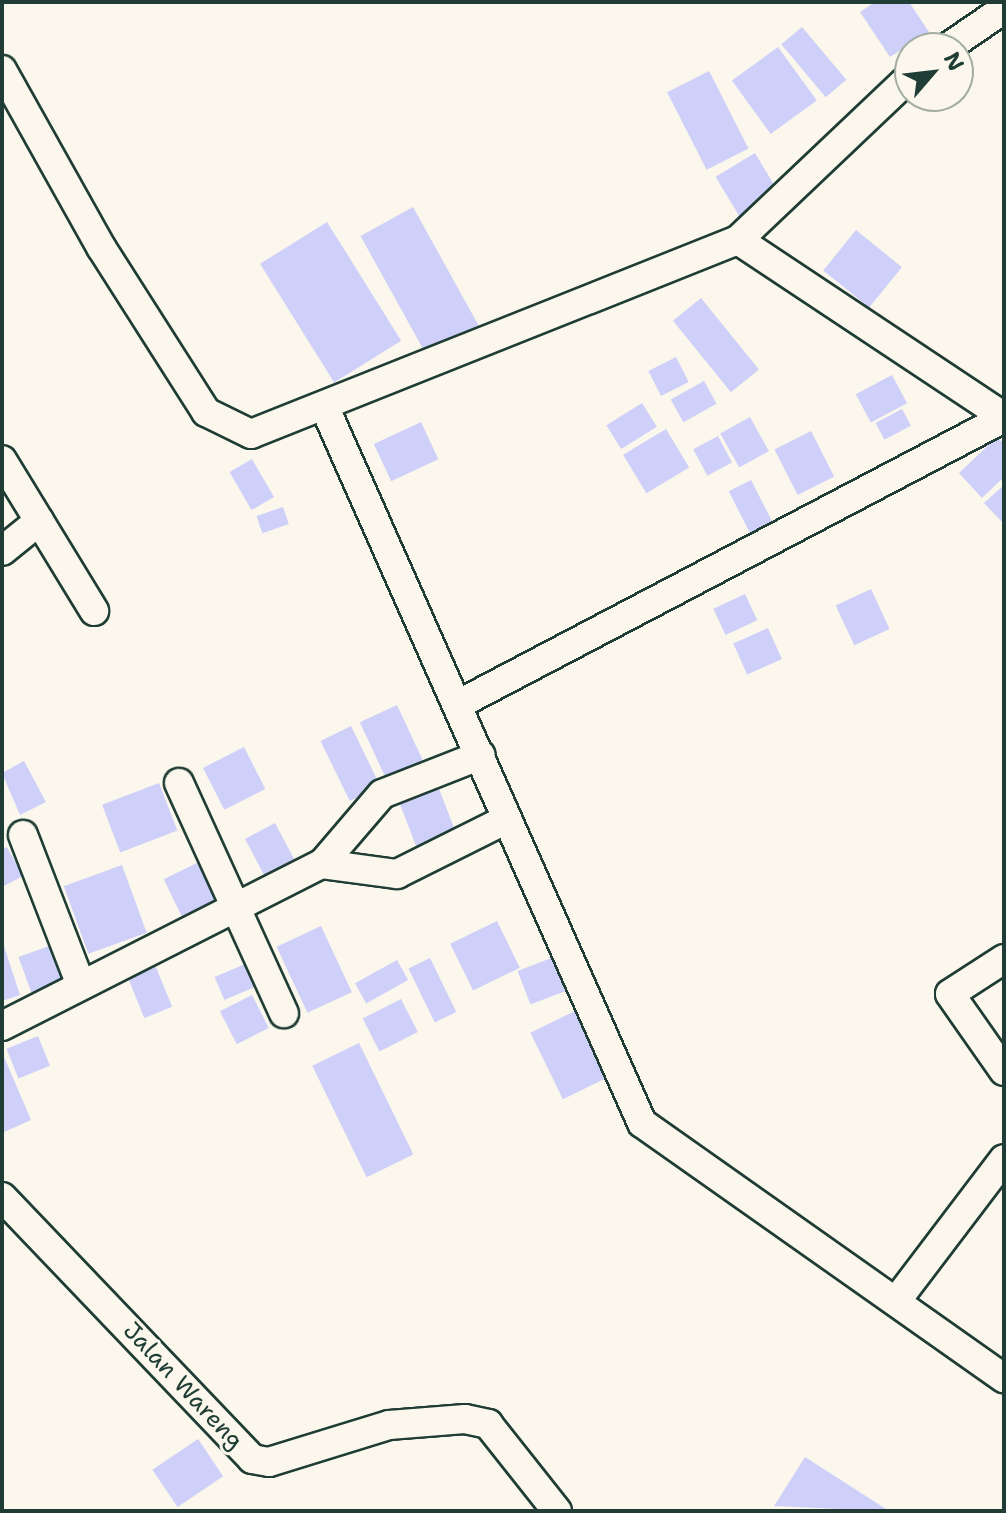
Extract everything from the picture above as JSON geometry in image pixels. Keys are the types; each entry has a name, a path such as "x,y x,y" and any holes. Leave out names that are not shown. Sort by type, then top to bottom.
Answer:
{"street":[{"path":"974,33 999,19"},
{"path":"2,70 101,247 206,412 251,434 325,408 738,240 894,92"},
{"path":"459,704 1004,417 738,240"},
{"path":"325,408 459,704 642,1123 1004,1378"},
{"path":"2,460 94,611"},
{"path":"2,551 39,521"},
{"path":"2,1026 322,864 382,794 481,755"},
{"path":"179,783 284,1013"},
{"path":"322,864 397,874 507,819"},
{"path":"23,835 81,985"},
{"path":"1004,959 950,994 1004,1071"},
{"path":"897,1300 1004,1159"},
{"name":"Jalan Wareng","path":"2,1197 252,1459 269,1462 389,1425 465,1419 488,1424 557,1511"}],"building":[{"path":"875,2 909,2 929,32 894,32 894,54 890,57 860,12"},
{"path":"802,27 846,80 826,97 781,44"},
{"path":"778,47 817,100 771,134 732,81"},
{"path":"709,71 748,149 707,170 667,92"},
{"path":"755,153 779,193 740,217 716,177"},
{"path":"413,207 483,333 430,362 361,236"},
{"path":"327,222 401,341 334,383 260,264"},
{"path":"856,230 902,267 869,308 823,270"},
{"path":"701,298 759,369 731,392 673,321"},
{"path":"676,357 689,382 661,396 648,371"},
{"path":"892,375 907,403 871,423 856,394"},
{"path":"704,381 717,404 683,422 671,399"},
{"path":"642,403 657,427 621,449 606,425"},
{"path":"902,409 911,426 884,440 876,423"},
{"path":"750,417 769,451 739,468 720,433"},
{"path":"421,422 438,459 391,481 374,444"},
{"path":"666,429 689,468 646,493 623,455"},
{"path":"811,431 834,476 798,495 774,450"},
{"path":"718,436 732,462 707,476 693,449"},
{"path":"997,437 1004,444 1004,477 982,498 959,473"},
{"path":"252,459 274,497 251,510 229,472"},
{"path":"751,480 772,522 750,533 729,491"},
{"path":"1004,485 1004,524 984,503"},
{"path":"283,507 289,524 262,533 257,516"},
{"path":"871,589 890,629 854,645 836,605"},
{"path":"745,594 757,620 726,635 713,609"},
{"path":"768,628 782,659 747,675 733,643"},
{"path":"397,705 426,767 389,784 360,722"},
{"path":"351,726 380,786 350,801 320,741"},
{"path":"244,747 265,789 224,810 203,768"},
{"path":"24,761 46,802 20,815 2,773"},
{"path":"436,781 459,840 419,855 397,796"},
{"path":"159,783 177,831 120,852 102,805"},
{"path":"275,823 298,866 268,882 245,839"},
{"path":"7,847 23,876 2,887 2,849"},
{"path":"205,859 227,904 186,924 164,879"},
{"path":"122,865 147,933 88,954 64,886"},
{"path":"497,921 520,968 473,991 450,944"},
{"path":"321,926 352,992 307,1013 277,947"},
{"path":"2,940 20,995 2,1001"},
{"path":"57,943 73,987 35,1001 18,957"},
{"path":"554,957 567,991 530,1005 518,971"},
{"path":"430,958 456,1012 435,1022 408,969"},
{"path":"397,960 408,980 366,1003 355,983"},
{"path":"245,964 255,987 224,1000 215,977"},
{"path":"156,967 172,1007 144,1018 128,978"},
{"path":"252,995 269,1028 237,1044 220,1011"},
{"path":"401,999 418,1032 379,1051 363,1019"},
{"path":"579,1009 611,1076 563,1099 530,1033"},
{"path":"38,1036 50,1066 18,1078 6,1049"},
{"path":"359,1043 413,1154 367,1177 312,1066"},
{"path":"2,1052 31,1120 2,1133"},
{"path":"198,1439 223,1476 178,1507 152,1470"},
{"path":"805,1457 886,1509 774,1506"}]}
